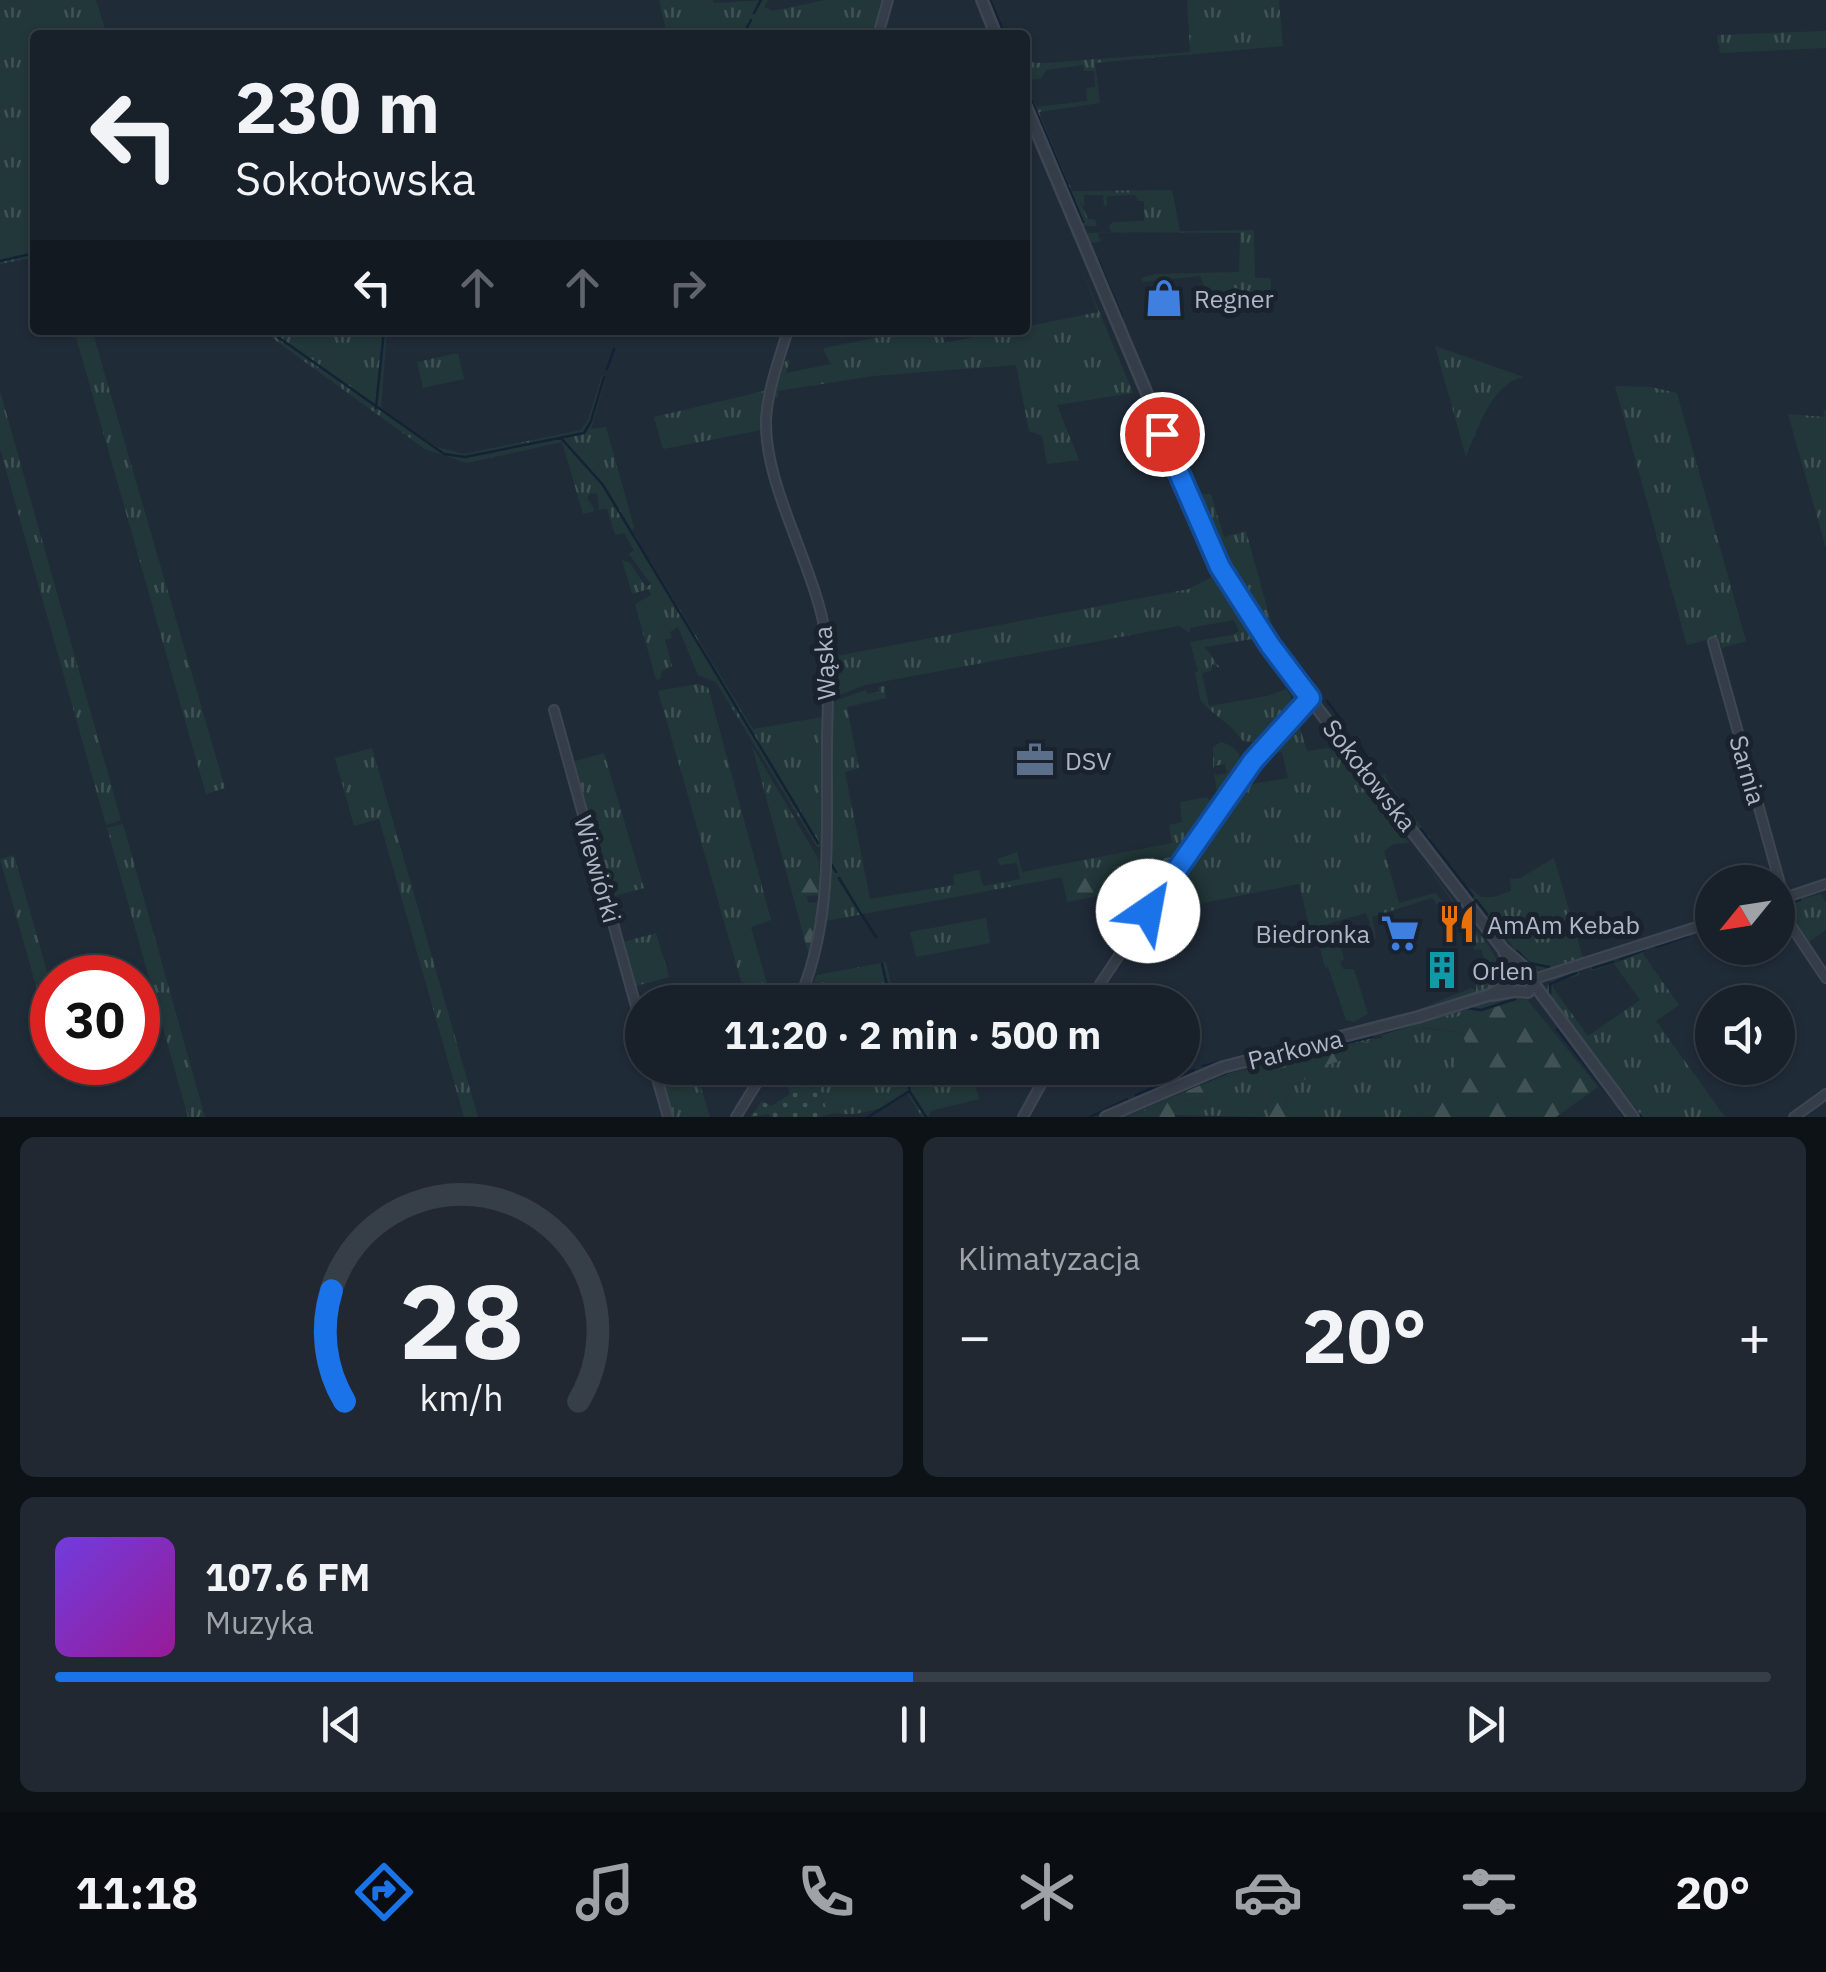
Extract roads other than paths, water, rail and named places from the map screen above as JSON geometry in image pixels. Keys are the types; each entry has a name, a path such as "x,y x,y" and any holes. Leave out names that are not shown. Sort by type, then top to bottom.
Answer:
{"street":[{"path":"879,30 888,0"},
{"path":"982,0 994,30"},
{"name":"Sokołowska","path":"1030,116 1209,545 1241,602 1310,698 1524,970 1633,1117"},
{"name":"Wąska","path":"787,335 769,394 766,428 781,492 816,594 828,660 828,848 823,914 804,985"},
{"name":"Sarnia","path":"1713,642 1771,865"},
{"path":"1099,985 1213,814 1256,757 1310,698"},
{"name":"Wiewiórki","path":"554,710 630,985"},
{"path":"1795,895 1826,884"},
{"name":"Sarnia","path":"1795,926 1826,978"},
{"path":"1513,982 1532,985 1695,928"},
{"name":"Sokołowska","path":"1504,949 1513,982"},
{"path":"1513,982 1524,970"},
{"name":"Parkowa","path":"1106,1117 1229,1065 1397,1023 1489,995 1498,996 1513,982"},
{"path":"659,1085 668,1117"},
{"path":"736,1117 756,1085"},
{"path":"1023,1117 1041,1085"},
{"path":"1794,1117 1807,1114 1826,1094"}],"waterway":[{"path":"754,13 761,0"},
{"path":"990,0 1003,30"},
{"path":"746,30 751,20"},
{"path":"1030,96 1083,222"},
{"path":"0,261 30,254"},
{"path":"1098,260 1122,317"},
{"path":"1127,331 1143,369"},
{"path":"275,335 444,454 465,457 584,433 604,377"},
{"path":"376,408 383,335"},
{"path":"607,369 614,349"},
{"path":"1151,388 1155,398"},
{"path":"1159,408 1168,431"},
{"path":"561,438 603,485 818,843"},
{"path":"1173,443 1188,479"},
{"path":"1195,495 1222,555 1257,614"},
{"path":"1266,625 1313,682"},
{"path":"1327,701 1344,724"},
{"path":"1355,738 1371,763"},
{"path":"1421,829 1473,896"},
{"path":"1421,851 1443,880"},
{"path":"832,865 836,872"},
{"path":"839,878 861,914"},
{"path":"1476,900 1487,914"},
{"path":"1795,901 1800,900"},
{"path":"862,915 876,937"},
{"path":"1656,947 1688,936"},
{"path":"1621,959 1644,950"},
{"path":"1517,951 1529,963 1549,967"},
{"path":"1593,968 1613,962"},
{"path":"882,964 887,985"},
{"path":"1550,984 1576,973"},
{"path":"1550,985 1550,998"},
{"path":"1383,1033 1467,1008 1481,1010 1515,999"},
{"path":"1564,1017 1617,1086"},
{"path":"1557,1029 1615,1103"},
{"path":"1203,1066 1337,1031"},
{"path":"1121,1117 1228,1072 1372,1037"},
{"path":"909,1085 926,1117"},
{"path":"1136,1095 1159,1085"},
{"path":"1621,1091 1641,1117"},
{"path":"868,1117 908,1092"},
{"path":"1090,1117 1127,1099"},
{"path":"1620,1111 1625,1117"}],"place":[{"name":"Regner","path":"1164,298"},
{"name":"DSV","path":"1035,760"},
{"name":"AmAm Kebab","path":"1457,924"},
{"name":"Biedronka","path":"1400,933"},
{"name":"Orlen","path":"1442,970"}]}
